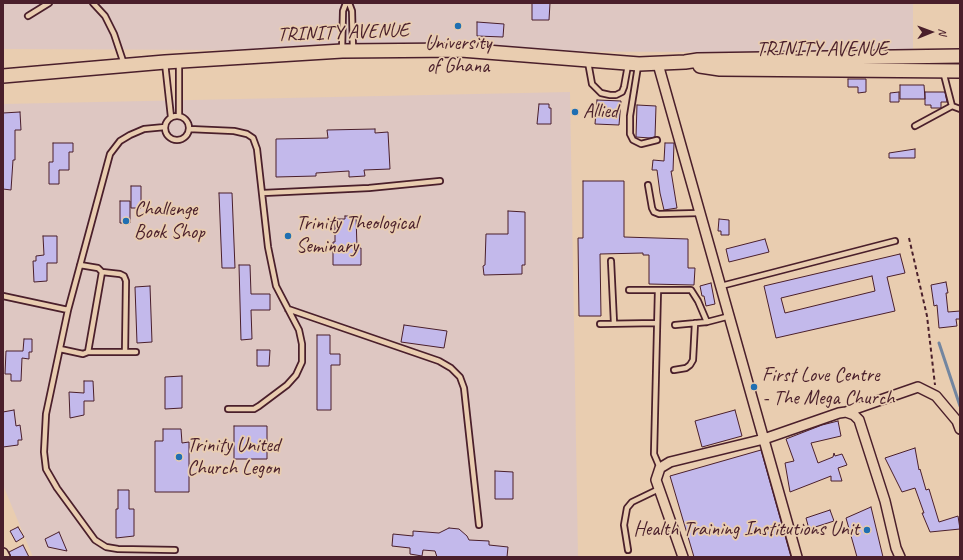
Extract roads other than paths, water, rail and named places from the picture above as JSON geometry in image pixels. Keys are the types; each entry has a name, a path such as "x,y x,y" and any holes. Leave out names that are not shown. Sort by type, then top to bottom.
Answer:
{"street":[{"name":"TRINITY AVENUE","path":"3,76 164,62 348,51 461,50 633,64 658,64 713,59 960,56"},
{"name":"TRINITY AVENUE","path":"685,62 696,66 720,69 960,71"},
{"path":"658,64 797,557"},
{"path":"683,557 656,480 660,468 670,462 764,439 918,387 936,396 957,421 960,429"},
{"path":"846,412 854,415 859,420 885,501 896,548 900,557"},
{"path":"3,553 5,557"}],"lane":[{"path":"28,16 49,3"},
{"path":"93,3 105,16 114,34 124,65"},
{"path":"346,3 343,10 348,51"},
{"path":"348,51 352,11 349,3"},
{"path":"587,60 592,84 601,93 610,95 616,95 622,92 633,64"},
{"path":"178,61 179,116"},
{"path":"164,62 171,117"},
{"path":"633,64 630,134 633,140 641,144 657,140"},
{"path":"943,71 952,106"},
{"path":"916,126 952,106 960,109"},
{"path":"179,116 184,118 188,123 189,128 187,134 183,138 177,140 172,139 167,135 165,124 171,117 179,116"},
{"path":"165,127 144,129 130,135 120,141 110,154 68,310 46,414 44,452 46,469 95,540 106,547 175,550"},
{"path":"189,128 234,131 247,134 253,138 257,149 268,247 276,286 299,330 302,344 302,362 296,375 287,385 254,409 228,408"},
{"path":"263,193 369,188 440,181"},
{"path":"648,185 654,212 659,214 700,213"},
{"path":"721,286 895,241"},
{"path":"611,261 614,323"},
{"path":"80,265 98,268 102,272 120,274 124,276 126,281 125,352"},
{"path":"88,352 102,272"},
{"path":"629,290 691,290 698,301 707,322"},
{"path":"658,290 654,454 660,468"},
{"path":"3,296 68,310"},
{"path":"288,309 438,361 451,368 460,377 464,388 479,525"},
{"path":"675,325 707,322 730,316"},
{"path":"600,324 656,323"},
{"path":"674,370 686,368 693,360 695,323"},
{"path":"60,349 83,354 88,352 136,352"},
{"path":"628,550 624,524 626,508 632,502 659,489"}],"waterway":[{"path":"939,343 960,406"}],"place":[{"name":"University of Ghana","path":"458,26"},
{"name":"Allied","path":"575,112"},
{"name":"Challenge Book Shop","path":"126,221"},
{"name":"Trinity Theological Seminary","path":"288,236"},
{"name":"First Love Centre - The Mega Church","path":"754,387"},
{"name":"Trinity United Church Legon","path":"179,457"},
{"name":"Health Training Institutions Unit","path":"867,530"}]}
